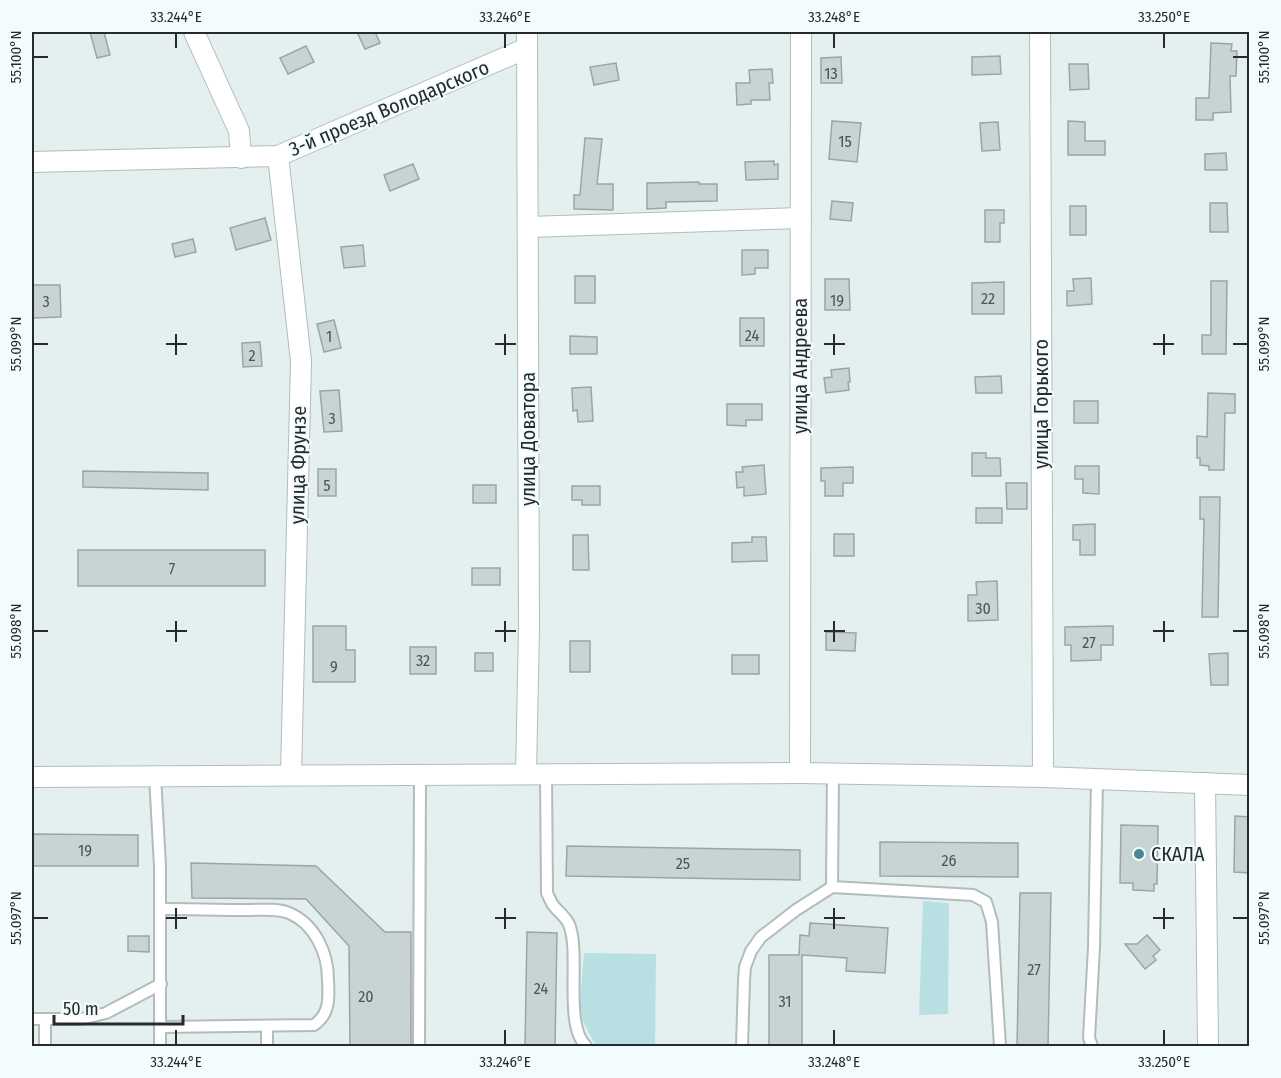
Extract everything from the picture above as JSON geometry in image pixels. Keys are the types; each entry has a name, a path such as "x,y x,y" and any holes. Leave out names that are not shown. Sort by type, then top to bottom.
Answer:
{"street":[{"path":"194,32 239,131 241,158"},
{"name":"улица Андреева","path":"800,772 801,32"},
{"name":"улица Горького","path":"1040,32 1043,777"},
{"name":"3-й проезд Володарского","path":"32,162 278,156 527,40"},
{"name":"улица Доватора","path":"526,774 529,628 527,40"},
{"name":"улица Фрунзе","path":"278,156 301,361 291,775"},
{"path":"528,227 801,218"},
{"path":"32,777 800,772 1043,777 1250,785"},
{"path":"1205,783 1208,1047"}],"lane":[{"path":"832,887 833,773"},
{"path":"546,774 547,893 554,907 570,925 574,942 574,1010 581,1041 586,1047"},
{"path":"419,1047 420,775"},
{"path":"155,776 160,909 160,1047"},
{"path":"1092,1047 1089,1038 1094,947 1097,779"},
{"path":"742,1047 745,968 751,951 761,937 796,910 832,887 973,895 986,902 992,921 999,1047"},
{"path":"160,909 286,911 301,919 314,932 323,950 328,974 327,1010 321,1020 314,1024 160,1027"},
{"path":"32,1019 81,1019 106,1013 160,984"},
{"path":"45,1019 45,1047"},
{"path":"267,1026 267,1047"}],"shaded area":[{"path":"923,901 949,903 948,1014 919,1015"},
{"path":"584,953 656,954 655,1046 596,1046 579,1014"}],"building":[{"path":"90,32 104,32 110,55 97,58"},
{"path":"357,32 375,32 380,43 365,49"},
{"path":"1211,43 1232,44 1231,51 1237,51 1236,76 1230,76 1231,112 1213,113 1213,120 1196,120 1196,98 1209,98"},
{"path":"306,46 314,62 288,74 280,58"},
{"path":"1000,56 1001,74 972,75 972,57"},
{"path":"841,57 842,83 821,83 821,58"},
{"path":"616,63 619,80 594,85 590,67"},
{"path":"1069,64 1088,64 1089,89 1070,90"},
{"path":"772,69 773,83 769,83 770,100 751,100 751,104 737,105 736,83 750,83 749,70"},
{"path":"832,121 861,123 857,162 829,159"},
{"path":"1068,121 1085,122 1085,141 1105,141 1105,155 1068,155"},
{"path":"998,122 1000,150 982,151 980,123"},
{"path":"585,138 602,139 597,184 613,184 613,210 574,209 574,195 580,195"},
{"path":"1226,153 1227,170 1205,170 1205,154"},
{"path":"774,161 774,165 778,164 778,179 746,180 745,162"},
{"path":"413,164 419,179 390,191 384,175"},
{"path":"699,182 699,184 717,184 717,201 666,202 666,208 647,209 647,183"},
{"path":"832,201 853,203 851,221 830,219"},
{"path":"1210,203 1227,203 1228,232 1210,232"},
{"path":"1070,206 1086,206 1086,235 1070,235"},
{"path":"985,210 1004,210 1004,223 1000,223 1000,242 985,242"},
{"path":"265,218 271,240 236,250 230,228"},
{"path":"193,239 196,252 175,257 172,244"},
{"path":"363,245 365,266 344,268 341,247"},
{"path":"742,250 768,250 768,268 755,268 755,274 742,275"},
{"path":"575,276 595,276 595,303 575,303"},
{"path":"1091,278 1092,304 1067,306 1067,291 1074,291 1073,279"},
{"path":"825,279 849,279 850,310 825,310"},
{"path":"1211,281 1227,281 1226,354 1202,354 1202,335 1211,335"},
{"path":"1004,282 1004,314 972,314 972,283"},
{"path":"32,285 60,285 61,317 32,318"},
{"path":"740,318 764,318 764,346 740,346"},
{"path":"334,320 341,348 324,352 317,324"},
{"path":"570,336 597,337 597,354 570,354"},
{"path":"260,342 262,366 243,367 242,343"},
{"path":"849,368 849,390 826,393 824,378 832,377 831,370"},
{"path":"1001,376 1002,393 976,393 975,377"},
{"path":"591,387 593,421 578,422 577,410 573,411 572,388"},
{"path":"339,390 342,431 324,432 320,391"},
{"path":"1208,393 1235,394 1235,413 1225,413 1224,470 1209,470 1209,466 1200,465 1200,458 1197,458 1197,436 1207,437"},
{"path":"1074,401 1098,401 1098,423 1074,423"},
{"path":"727,404 762,404 762,420 746,420 746,426 727,425"},
{"path":"972,453 986,453 986,458 1000,458 1001,476 972,476"},
{"path":"764,465 766,494 744,496 744,487 737,488 736,472 743,472 742,467"},
{"path":"1075,466 1099,466 1099,494 1083,493 1083,479 1075,479"},
{"path":"853,467 853,483 843,483 843,496 825,496 825,481 821,481 821,468"},
{"path":"318,469 336,469 336,496 318,496"},
{"path":"83,471 208,473 208,490 83,487"},
{"path":"1006,483 1027,483 1027,509 1007,509"},
{"path":"473,485 496,485 496,503 473,503"},
{"path":"572,486 600,486 600,505 582,505 582,500 572,500"},
{"path":"1200,497 1220,497 1218,617 1202,617 1204,519 1200,519"},
{"path":"976,508 1002,508 1002,523 976,523"},
{"path":"1095,524 1095,555 1080,555 1080,540 1073,540 1073,525"},
{"path":"834,534 854,534 854,556 834,556"},
{"path":"573,535 588,535 589,570 573,570"},
{"path":"752,537 766,537 767,561 732,562 732,543 752,542"},
{"path":"78,550 265,550 265,586 78,586"},
{"path":"472,568 500,568 500,585 472,585"},
{"path":"997,581 998,620 968,621 968,595 977,595 976,582"},
{"path":"313,626 346,626 346,650 355,650 355,682 313,682"},
{"path":"1113,626 1113,645 1101,645 1101,660 1071,661 1071,645 1065,645 1065,627"},
{"path":"826,632 856,633 855,651 826,650"},
{"path":"570,641 590,641 590,672 570,672"},
{"path":"410,647 436,647 436,674 410,674"},
{"path":"475,653 493,653 493,671 475,671"},
{"path":"1228,653 1228,685 1211,685 1209,654"},
{"path":"732,655 759,655 759,674 732,674"},
{"path":"1235,816 1250,817 1250,873 1234,872"},
{"name":"СКАЛА","path":"1121,825 1158,826 1157,884 1154,884 1154,891 1133,890 1133,883 1120,883"},
{"path":"32,834 138,835 138,866 32,866"},
{"path":"880,842 1018,843 1018,877 880,876"},
{"path":"567,846 800,850 800,880 566,876"},
{"path":"191,863 316,866 385,932 411,932 411,1047 350,1047 349,946 306,899 192,898"},
{"path":"1020,893 1051,893 1048,1047 1017,1047"},
{"path":"810,923 888,928 885,973 846,971 847,958 802,955 802,1047 769,1047 769,955 799,955 800,935 809,936"},
{"path":"527,932 557,933 555,1047 525,1047"},
{"path":"1147,935 1160,950 1153,956 1156,960 1145,969 1125,944 1137,944"},
{"path":"128,936 149,936 149,952 128,951"}],"place":[{"name":"СКАЛА","path":"1139,854"}]}
